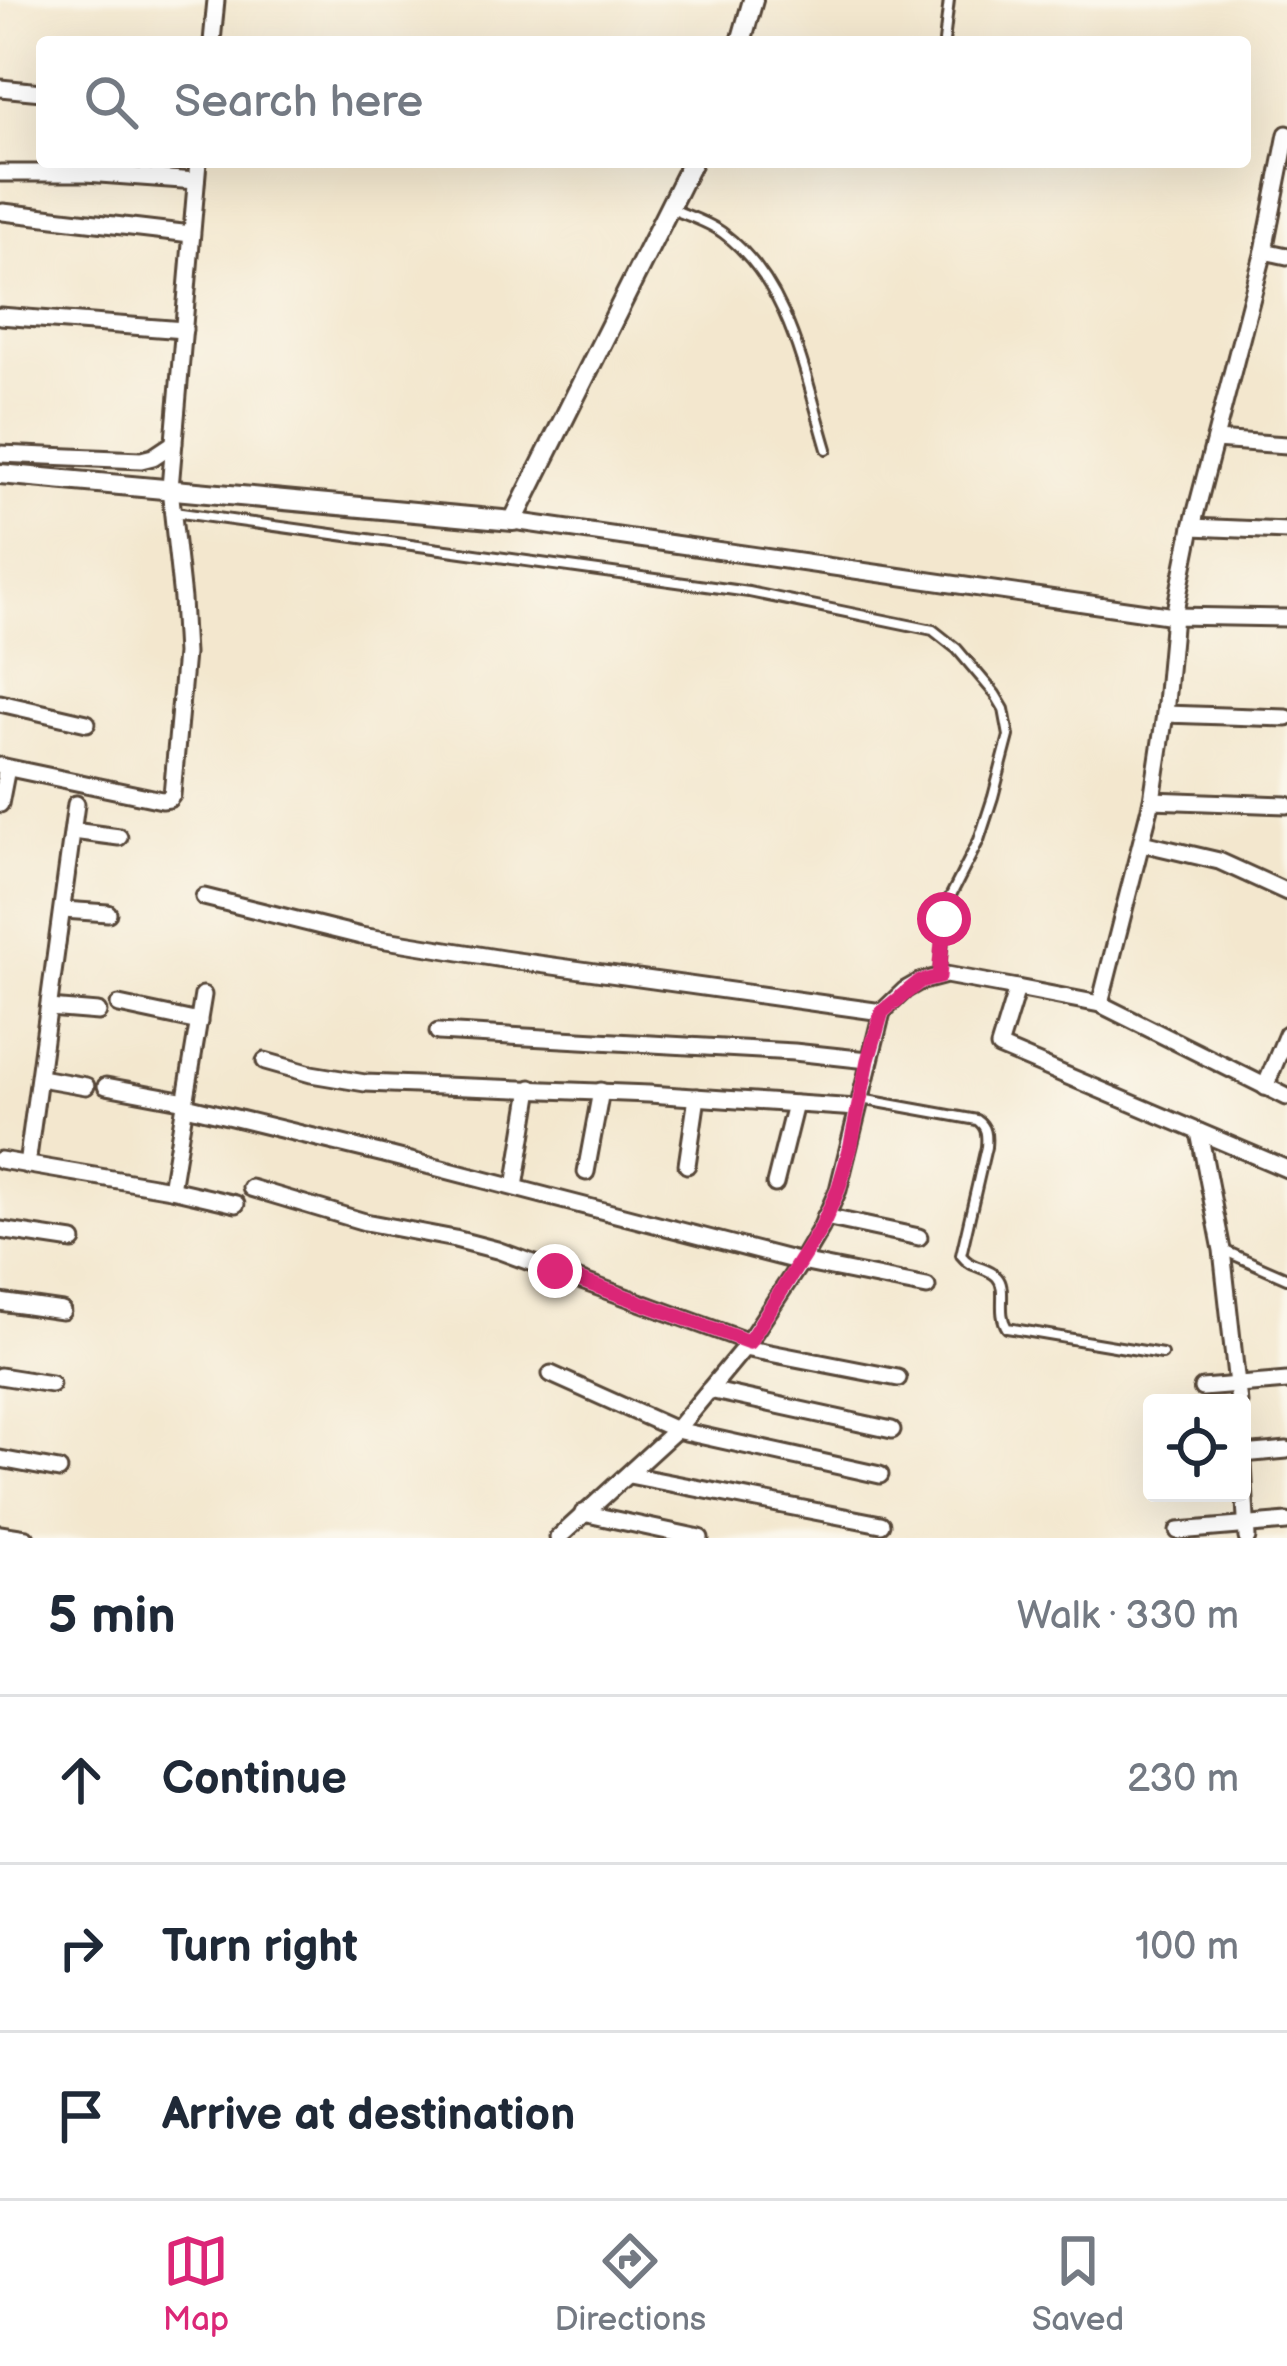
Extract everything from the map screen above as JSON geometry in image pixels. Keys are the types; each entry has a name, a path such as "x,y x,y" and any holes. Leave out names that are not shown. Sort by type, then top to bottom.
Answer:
{"street":[{"path":"213,36 217,0"},
{"path":"743,36 753,0"},
{"path":"0,88 36,91"},
{"path":"1100,1004 1152,800 1174,616 1192,527 1264,251 1287,134"},
{"path":"0,804 3,767 162,800 172,795 185,654 172,512 160,487 174,443 197,168"},
{"path":"513,521 689,168"},
{"path":"0,173 196,181"},
{"path":"3,212 191,234"},
{"path":"1264,251 1287,256"},
{"path":"0,316 184,330"},
{"path":"1215,440 1287,445"},
{"path":"0,454 141,460 174,443"},
{"path":"0,474 513,521 1174,616 1287,619"},
{"path":"1192,527 1287,531"},
{"path":"0,703 87,723"},
{"path":"1165,714 1287,718"},
{"path":"1152,800 1287,806"},
{"path":"28,1165 76,804"},
{"path":"73,831 119,837"},
{"path":"1142,843 1219,862 1287,892"},
{"path":"204,897 403,943 882,1012"},
{"path":"63,910 108,913"},
{"path":"558,1538 676,1430 747,1345 801,1262 838,1190 882,1012 919,982 946,975 1100,1004 1287,1096"},
{"path":"1018,988 999,1047 1287,1169"},
{"path":"171,1189 203,995"},
{"path":"119,1005 199,1022"},
{"path":"49,1009 98,1012"},
{"path":"438,1032 868,1060"},
{"path":"1265,1087 1287,1034"},
{"path":"265,1061 365,1083 858,1103"},
{"path":"40,1078 86,1086"},
{"path":"106,1086 801,1262 927,1287"},
{"path":"515,1187 531,1088"},
{"path":"586,1172 601,1091"},
{"path":"687,1166 697,1097"},
{"path":"775,1184 796,1104"},
{"path":"1199,1132 1222,1250 1238,1394"},
{"path":"0,1160 236,1204"},
{"path":"251,1187 365,1222 497,1250 747,1345 898,1378"},
{"path":"826,1217 919,1237"},
{"path":"0,1230 73,1241"},
{"path":"0,1302 62,1311"},
{"path":"551,1374 676,1430 880,1475"},
{"path":"0,1376 51,1384"},
{"path":"1202,1388 1287,1381"},
{"path":"710,1390 892,1430"},
{"path":"1251,1453 1287,1450"},
{"path":"0,1460 59,1470"},
{"path":"629,1475 881,1525"},
{"path":"1244,1502 1246,1532"},
{"path":"583,1513 700,1538"},
{"path":"1178,1532 1246,1532 1287,1522"},
{"path":"0,1534 26,1538"}],"lane":[{"path":"945,36 949,0"},
{"path":"670,209 720,230 772,286 827,449"},
{"path":"172,512 749,592 933,630 957,649 994,694 1004,709 1009,736 979,840 947,904 939,977"},
{"path":"858,1103 977,1120 984,1125 986,1147 961,1256 997,1277 1000,1313 1007,1328 1162,1354"},
{"path":"1222,1250 1287,1278"}],"route":[{"path":"555,1271 749,1342 821,1228 838,1190 882,1012 905,990 939,977 944,919"}]}
